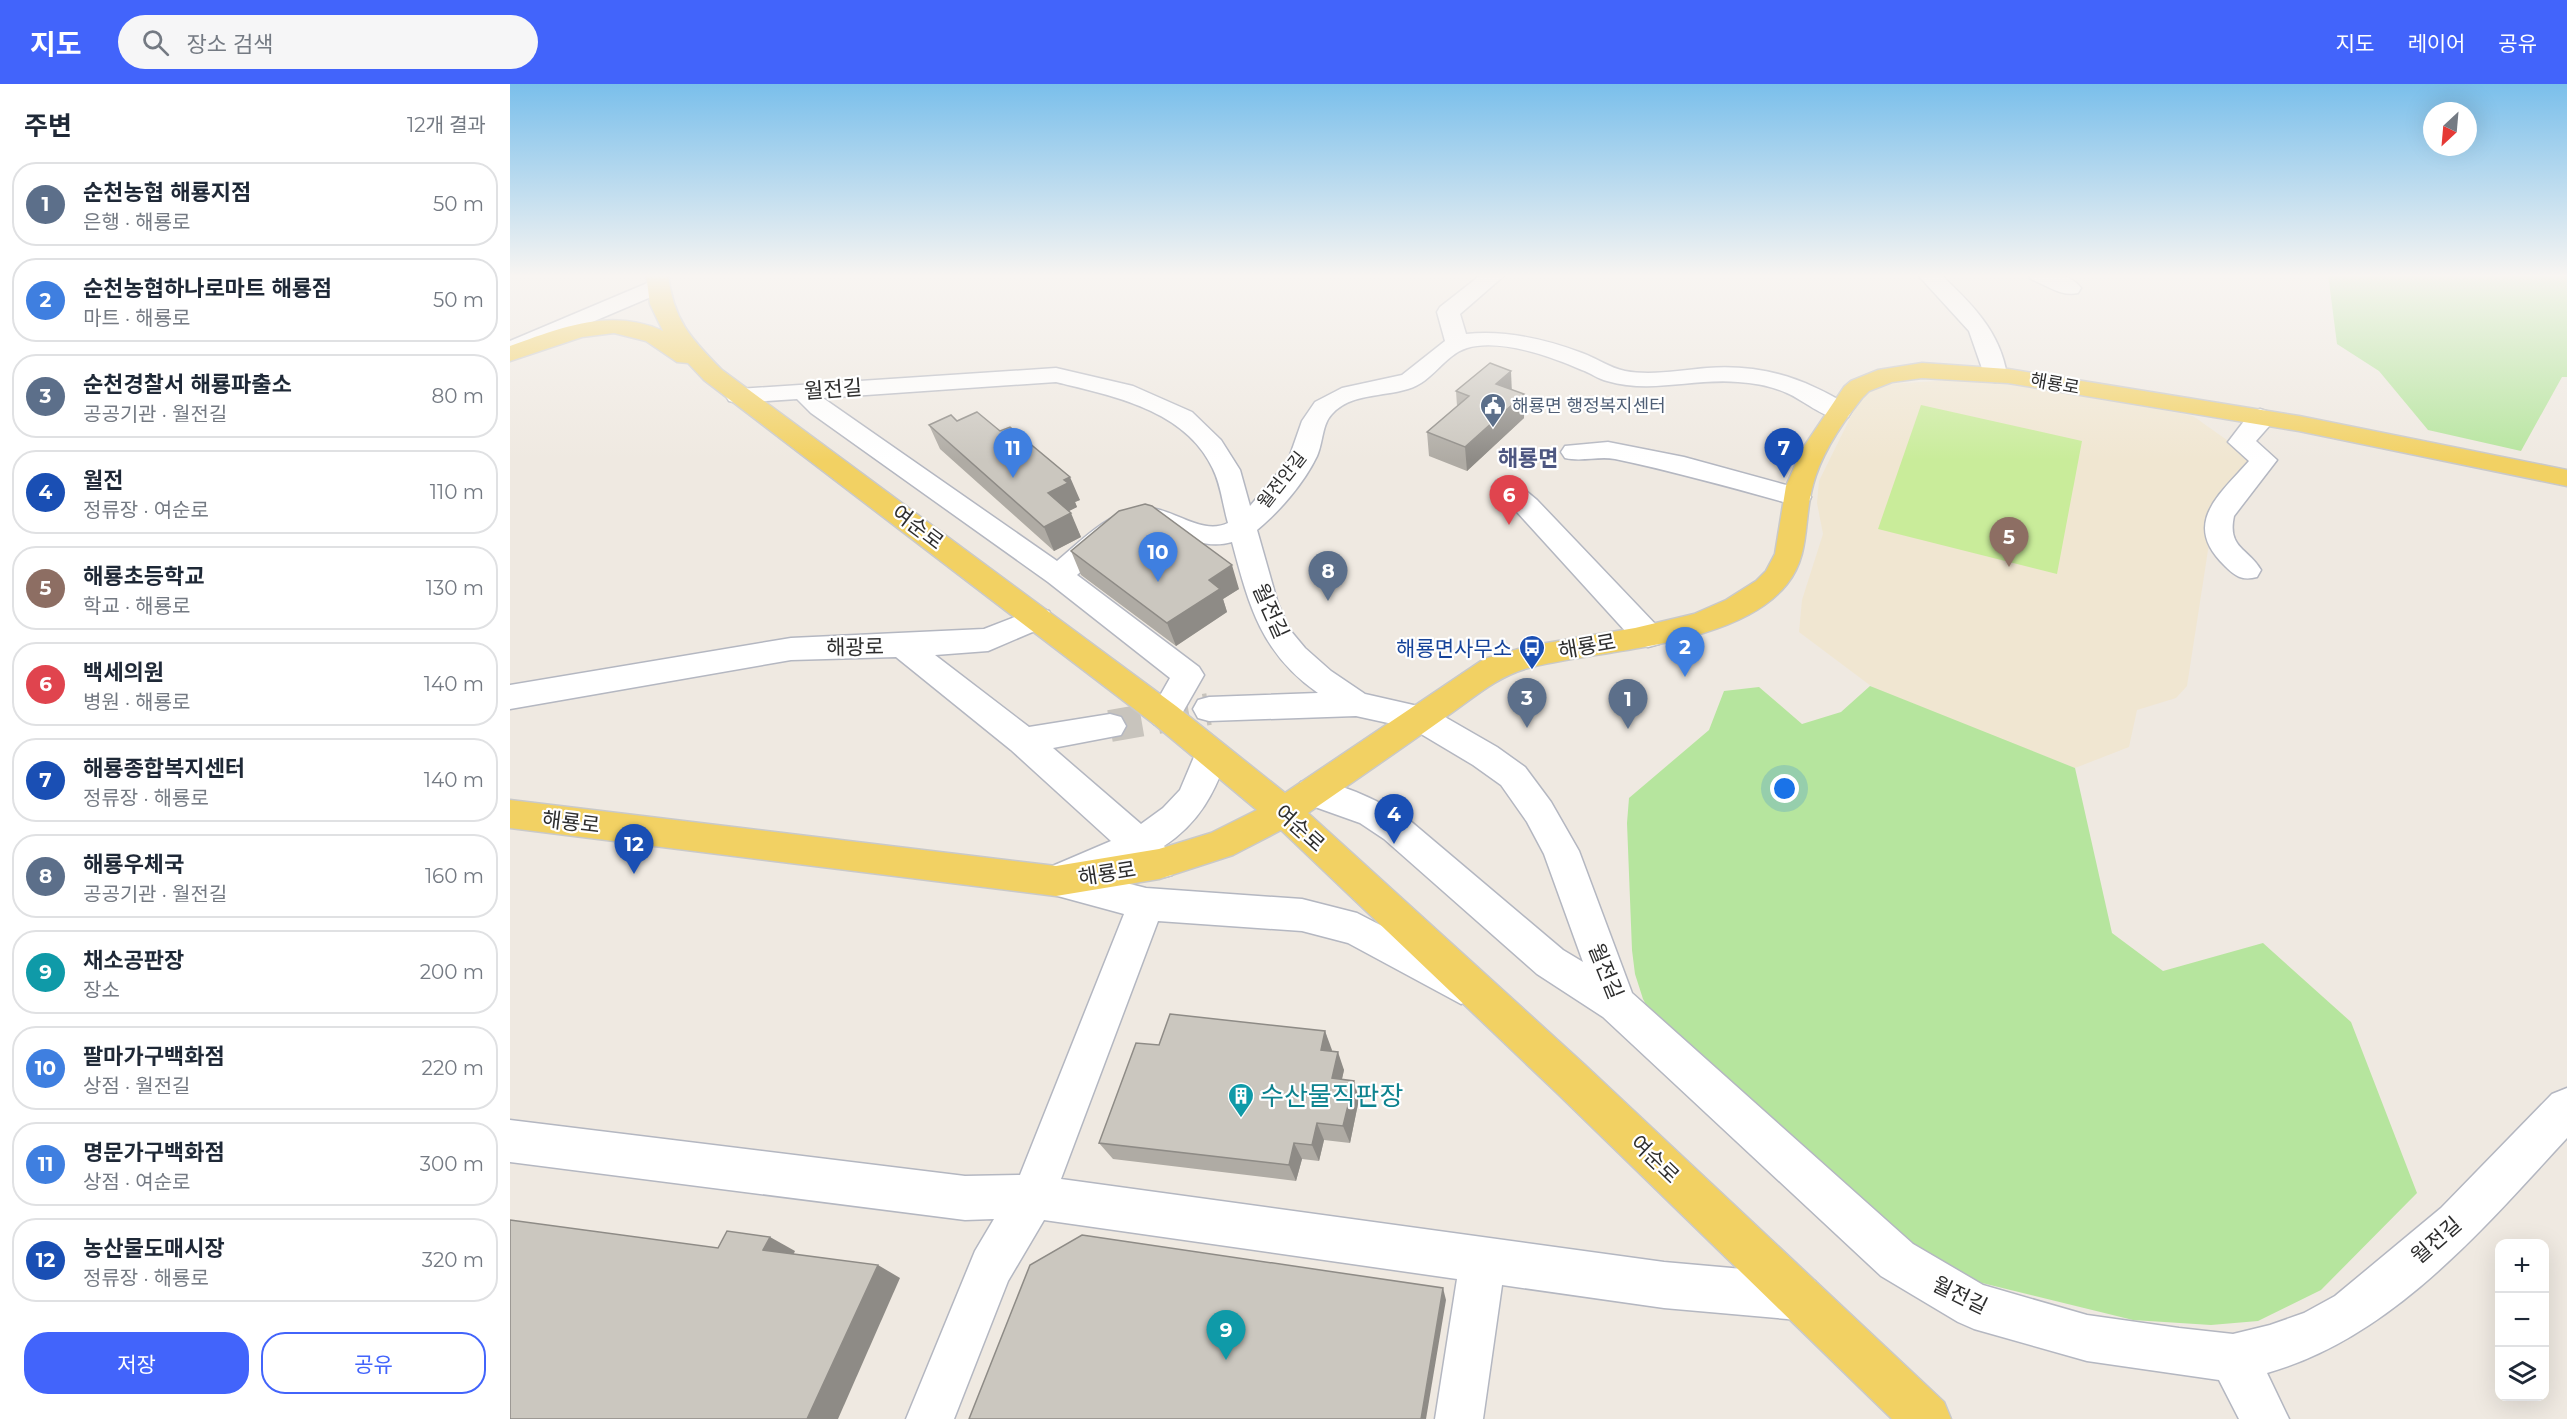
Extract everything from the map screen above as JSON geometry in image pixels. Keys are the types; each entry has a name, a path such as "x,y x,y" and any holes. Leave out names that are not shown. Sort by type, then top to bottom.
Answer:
{"main road":[{"path":"510,350 558,336"},
{"path":"654,336 713,375"},
{"name":"여순로","path":"677,336 713,375 738,396 894,508 1165,715 1211,754 1299,802 1479,995 1927,1419"},
{"name":"해룡로","path":"1149,854 1221,845 1299,802 1496,668 1524,657 1648,636 1715,618 1749,601 1769,586 1781,572 1790,555 1798,496 1804,472 1839,412 1857,388 1886,377 1929,371 1995,375 2313,426 2567,478"},
{"name":"해룡로","path":"510,814 1056,881"}],"street":[{"path":"510,350 534,336"},
{"path":"510,350 539,336"},
{"path":"1455,336 1457,343 1495,340 1531,345 1587,363 1614,375 1652,381 1719,374 1747,375 1795,385 1839,412"},
{"path":"1983,336 1994,354 1995,375"},
{"name":"월전안길","path":"1243,528 1300,463 1312,438 1311,423 1322,408 1345,395 1409,381 1428,370 1457,343"},
{"name":"월전길","path":"738,396 1056,375 1124,391 1183,417 1212,446 1227,470 1263,604 1278,635 1294,656 1320,679 1356,704 1420,718 1485,756 1513,776 1539,812 1561,851 1617,1004 1897,1260 1937,1286 1974,1306 2087,1338 2233,1358 2270,1349 2316,1332 2351,1312 2457,1224 2565,1112"},
{"path":"802,391 820,408 1058,575 1188,675 1165,715"},
{"path":"2247,570 2222,549 2218,541 2218,531 2220,513 2225,505 2264,460 2241,442 2258,424 2260,417"},
{"path":"1574,452 1608,450 1684,465 1798,496"},
{"name":"해룡로","path":"1505,487 1527,506 1648,636"},
{"path":"1058,575 1122,525 1138,517 1157,518 1193,533 1207,536 1243,528"},
{"path":"903,646 988,640 1038,618"},
{"name":"해광로","path":"510,697 791,649 832,645 903,646 1023,741 1149,854"},
{"path":"1209,709 1356,704"},
{"path":"1023,741 1110,726"},
{"path":"1056,881 1149,854 1202,782 1211,754"},
{"path":"1299,802 1372,813 1396,829 1550,962 1617,1004"},
{"path":"1056,881 1146,904 1302,915 1357,929 1479,995"},
{"path":"930,1419 991,1267 1033,1197 1146,904"},
{"path":"510,1141 965,1198 1033,1197 1664,1285 1799,1297"},
{"path":"1459,1419 1483,1259"},
{"path":"2233,1358 2265,1419"}],"shaded area":[{"path":"1969,379 2056,389 2193,416 2255,460 2215,505 2187,686 2176,698 2137,710 2129,747 2075,768 1879,692 1799,632 1802,600 1823,534 1817,503 1819,481 1859,400 1873,390 1888,384"}],"green space":[{"path":"2336,336 2567,336 2567,377 2562,377 2521,451 2428,430 2379,371 2337,344"},
{"path":"1921,405 2082,441 2057,574 1878,529"},
{"path":"1870,686 2075,768 2112,933 2163,971 2263,943 2351,1022 2417,1193 2321,1290 2258,1321 2211,1325 2133,1320 1978,1282 1915,1254 1652,1016 1643,999 1635,974 1632,950 1627,823 1629,798 1709,730 1724,691 1759,687 1802,724 1841,712"}],"building":[{"path":"1490,363 1511,371 1496,384 1524,394 1465,447 1427,432 1469,396 1456,391"},
{"path":"977,412 1000,431 1010,427 1070,477 1064,480 1068,483 1048,493 1071,513 1044,527 929,425 951,415 957,421"},
{"path":"1145,504 1152,506 1232,565 1209,580 1220,589 1167,623 1071,551 1119,511"},
{"name":"수산물직판장","path":"1170,1014 1325,1031 1321,1050 1338,1052 1332,1078 1354,1081 1343,1126 1317,1123 1312,1145 1294,1143 1289,1165 1099,1143 1136,1043 1159,1045"},
{"path":"510,1220 718,1248 727,1231 770,1237 763,1250 878,1265 807,1419 510,1419"},
{"path":"1082,1235 1443,1288 1421,1419 969,1419 1030,1265"}],"tunnel":[{"path":"1110,726 1209,709"}],"place":[{"name":"해룡면 행정복지센터","path":"1493,429"},
{"name":"명문가구백화점","path":"1013,478"},
{"name":"해룡종합복지센터","path":"1784,478"},
{"name":"백세의원","path":"1509,525"},
{"name":"해룡초등학교","path":"2009,567"},
{"name":"팔마가구백화점","path":"1158,582"},
{"name":"해룡우체국","path":"1328,601"},
{"name":"해룡면사무소","path":"1532,671"},
{"name":"순천농협하나로마트 해룡점","path":"1685,677"},
{"name":"순천경찰서 해룡파출소","path":"1527,728"},
{"name":"순천농협 해룡지점","path":"1628,729"},
{"name":"월전","path":"1394,844"},
{"name":"농산물도매시장","path":"634,874"},
{"name":"수산물직판장","path":"1241,1119"},
{"name":"채소공판장","path":"1226,1360"}],"district":[{"name":"해룡면","path":"1528,458"}]}
